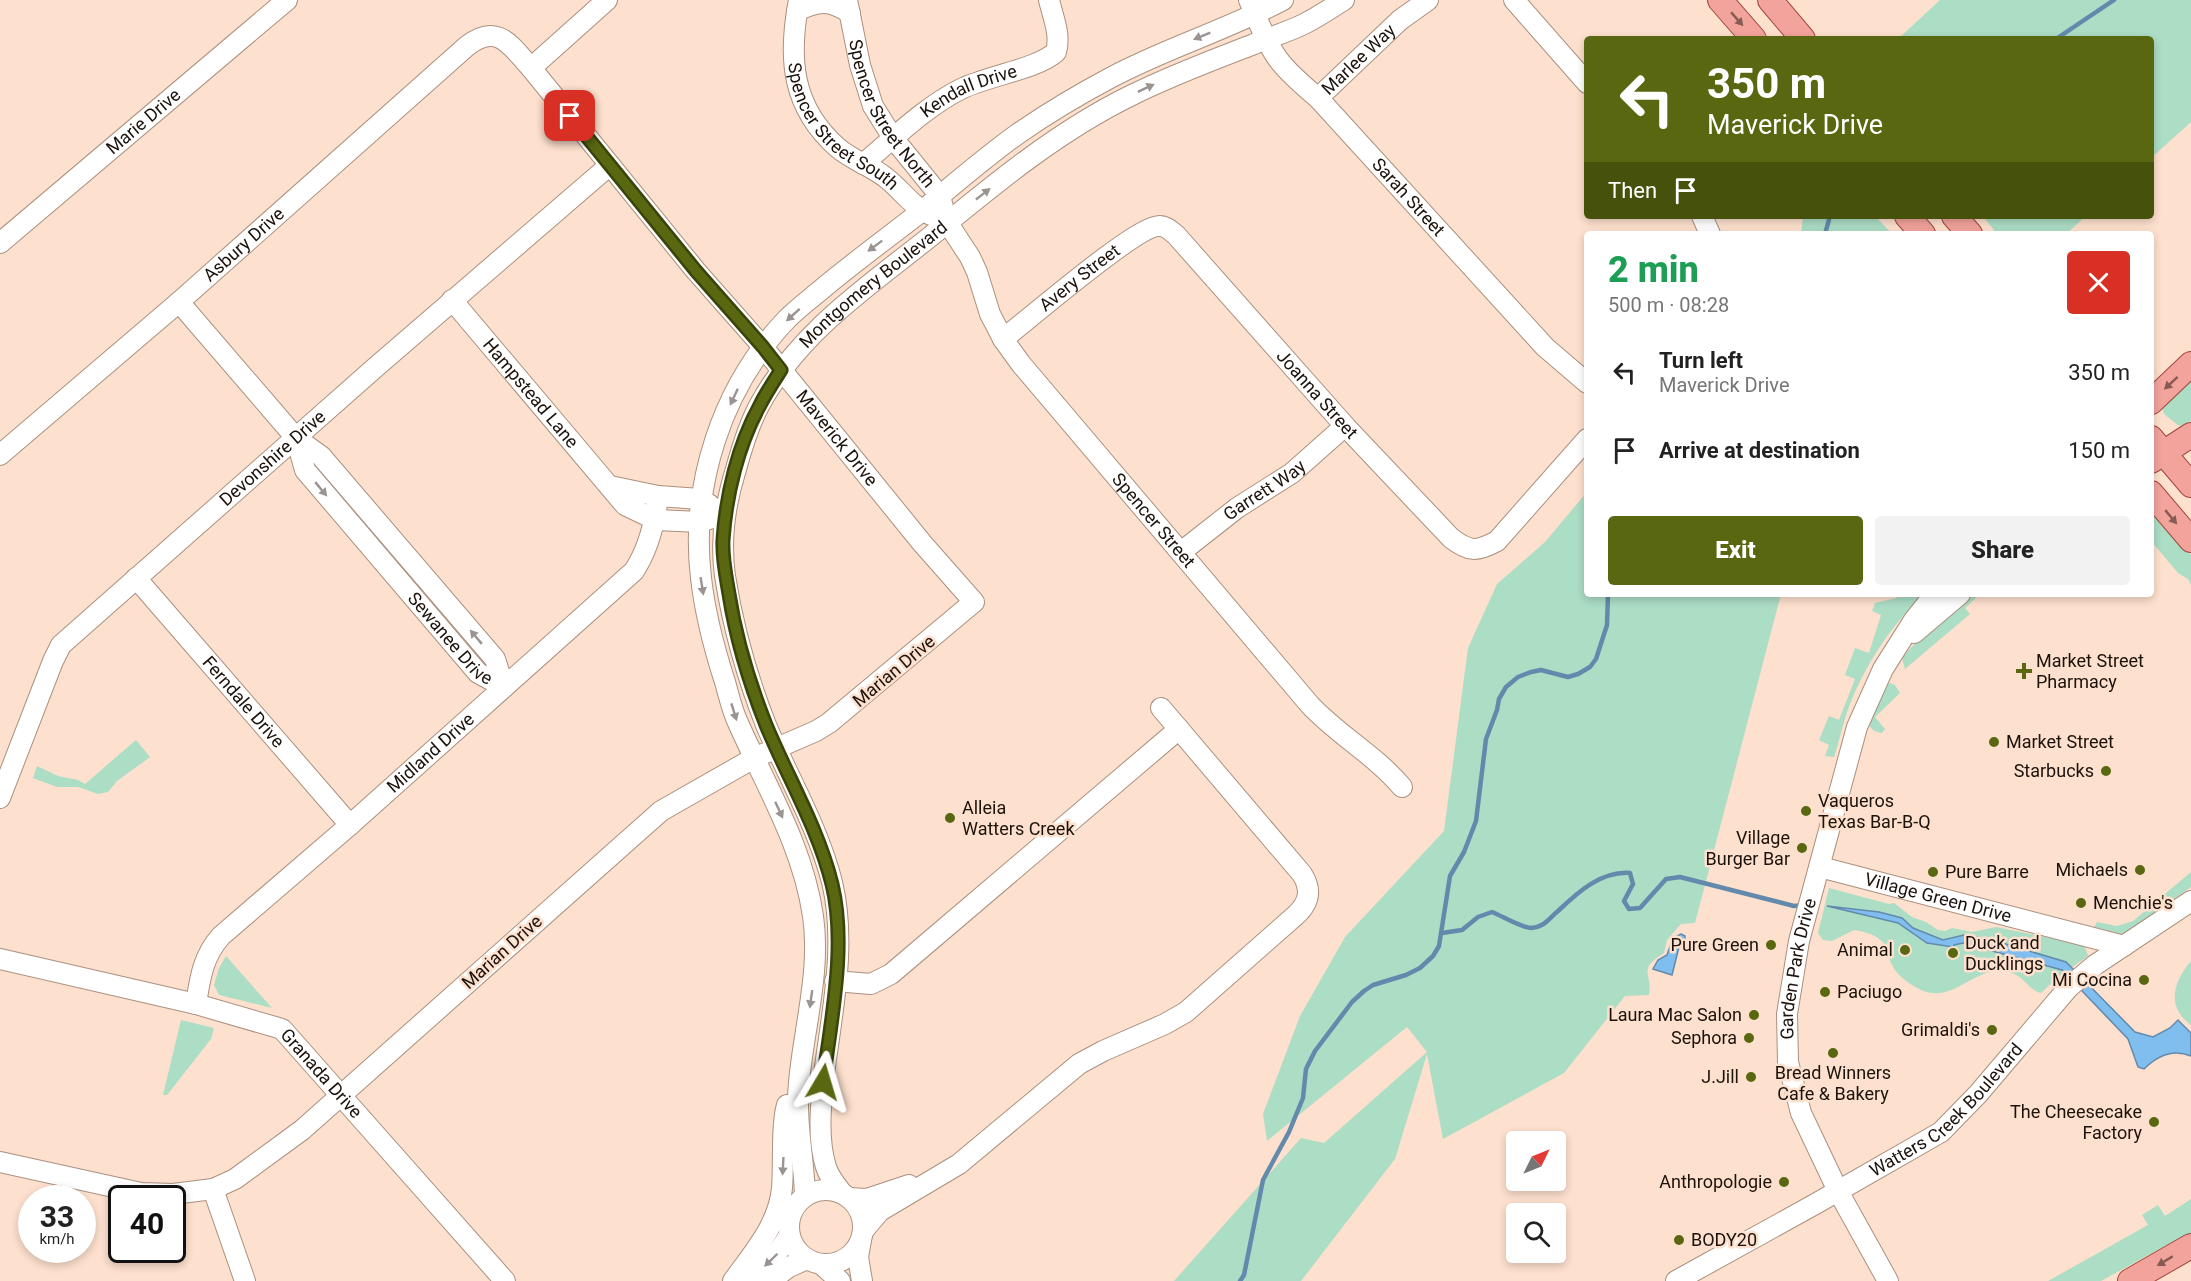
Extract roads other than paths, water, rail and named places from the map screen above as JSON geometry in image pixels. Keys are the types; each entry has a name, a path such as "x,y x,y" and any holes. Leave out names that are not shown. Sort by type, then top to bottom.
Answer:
{"main road":[{"path":"1720,0 1751,36"},
{"path":"1770,0 1800,36"},
{"path":"1910,219 1920,231"},
{"path":"2154,399 2191,364"},
{"path":"2191,435 2155,451 2191,485"},
{"path":"2154,497 2191,540"},
{"path":"2130,1281 2191,1246"}],"street":[{"name":"Marie Drive","path":"0,243 286,0"},
{"path":"531,68 607,0"},
{"name":"Kendall Drive","path":"863,164 930,108 961,89 977,81 1044,60 1056,52 1056,29 1049,0"},
{"name":"Montgomery Boulevard","path":"805,1196 799,1136 799,1085 812,989 814,921 808,886 791,835 736,721 714,646 701,575 700,499 706,469 723,422 743,378 763,347 789,318 863,254 1017,135 1060,106 1113,76 1252,7 1283,0"},
{"name":"Montgomery Boulevard","path":"845,1196 828,1172 824,1161 821,1103 835,981 838,921 833,886 822,848 765,723 736,639 725,573 723,542 726,514 731,484 749,428 759,405 781,370 819,328 879,274 1032,155 1128,96 1180,72 1302,25 1344,0"},
{"name":"Marlee Way","path":"1318,98 1400,20 1428,0"},
{"path":"1514,0 1584,80"},
{"path":"798,6 824,1 849,6"},
{"name":"Spencer Street South","path":"798,6 792,54 801,99 813,120 838,148 885,176 921,211 947,222"},
{"name":"Spencer Street North","path":"849,6 860,65 873,106 893,138 940,195 947,222"},
{"name":"Sarah Street","path":"1252,7 1266,39 1285,67 1318,98 1545,347 1584,380"},
{"name":"Maverick Drive","path":"488,35 505,39 531,68 696,271 763,347 922,543 974,602"},
{"name":"Asbury Drive","path":"0,455 179,302 467,46 479,37 488,35"},
{"name":"Devonshire Drive","path":"0,798 8,753 62,645 452,300 610,165"},
{"name":"Spencer Street","path":"947,222 970,257 990,314 1021,364 1310,705 1328,723 1376,760 1402,787"},
{"name":"Avery Street","path":"1004,339 1086,272 1137,235 1149,228 1160,226"},
{"name":"Joanna Street","path":"1160,226 1176,235 1345,426 1461,546 1473,550 1483,549 1497,541 1584,442"},
{"name":"Hampstead Lane","path":"452,300 625,505 656,520 700,522 726,514"},
{"name":"Sewanee Drive","path":"179,302 296,438 305,470 478,673 504,687"},
{"name":"Garrett Way","path":"1181,552 1237,508 1293,473 1345,426"},
{"path":"610,486 658,496 700,499 726,514"},
{"name":"Midland Drive","path":"196,1004 200,972 215,942 350,825 634,571 642,559 656,520 658,496"},
{"name":"Ferndale Drive","path":"136,578 350,825"},
{"name":"Garden Park Drive","path":"1888,1281 1838,1191 1801,1113 1788,1062 1787,1014 1791,980 1804,922 1857,727 1883,669 1933,597"},
{"name":"Garden Park Drive","path":"1896,648 1956,597"},
{"name":"Marian Drive","path":"0,1162 141,1192 173,1194 213,1189 235,1179 302,1130 661,811 754,758 816,731 843,714 974,602"},
{"path":"770,1281 789,1267 814,1262 831,1264 850,1256 880,1211 948,1171 1079,1064 1165,1024 1194,1006 1296,915 1306,903 1309,898 1308,885 1302,874 1161,708"},
{"path":"835,981 871,984 891,974 1179,729"},
{"name":"Village Green Drive","path":"1820,867 2124,946"},
{"name":"Watters Creek Boulevard","path":"1676,1281 1947,1127 2069,987 2093,967 2191,901"},
{"name":"Granada Drive","path":"0,959 196,1004 282,1029 505,1281"},
{"path":"734,1281 764,1238 778,1205 782,1191 786,1109 801,1069"},
{"path":"840,1281 793,1245 789,1236 789,1220 794,1206 812,1192 827,1190 845,1196 867,1199 948,1171"},
{"path":"213,1189 245,1281"},
{"path":"845,1196 860,1213 862,1235 858,1264 862,1281"},
{"path":"748,1281 778,1254 789,1236"}],"water":[{"path":"1827,906 1879,912 1902,918 1913,928 1943,940 1964,935 1989,939 2066,962 2135,1032 2153,1037 2170,1028 2178,1020 2191,1033 2191,1056 2171,1053 2154,1060 2144,1069 2138,1067 2128,1039 2062,970 1963,943 1953,947 1927,943 1898,923"},
{"path":"1681,934 1685,936 1685,939 1680,943 1672,975 1653,969 1658,960 1667,955 1673,938"}],"waterway":[{"path":"2060,36 2114,0"},
{"path":"1826,231 1829,219"},
{"path":"1240,1281 1244,1275 1263,1180 1289,1132 1303,1098 1306,1069 1315,1051 1352,1002 1364,991 1373,985 1406,975 1420,968 1433,956 1439,946 1450,876 1464,852 1476,821 1486,739 1499,699 1506,687 1518,677 1531,672 1541,670 1568,677 1590,667 1596,659 1607,625 1608,597"},
{"path":"1442,933 1462,930 1478,917 1492,912 1527,927 1540,926 1591,884 1619,873 1630,873 1633,884 1624,901 1629,909 1640,908 1666,879 1680,877 1794,906 1803,905"}],"place":[{"name":"Market Street Pharmacy","path":"2024,671"},
{"name":"Market Street","path":"1994,742"},
{"name":"Starbucks","path":"2106,771"},
{"name":"Vaqueros Texas Bar-B-Q","path":"1806,811"},
{"name":"Alleia Watters Creek","path":"950,818"},
{"name":"Village Burger Bar","path":"1802,848"},
{"name":"Michaels","path":"2140,870"},
{"name":"Pure Barre","path":"1933,872"},
{"name":"Menchie's","path":"2081,903"},
{"name":"Pure Green","path":"1771,945"},
{"name":"Animal","path":"1905,950"},
{"name":"Duck and Ducklings","path":"1953,953"},
{"name":"Mi Cocina","path":"2144,980"},
{"name":"Paciugo","path":"1825,992"},
{"name":"Laura Mac Salon","path":"1754,1015"},
{"name":"Grimaldi's","path":"1992,1030"},
{"name":"Sephora","path":"1749,1038"},
{"name":"Bread Winners Cafe & Bakery","path":"1833,1053"},
{"name":"J.Jill","path":"1751,1077"},
{"name":"The Cheesecake Factory","path":"2154,1122"},
{"name":"Anthropologie","path":"1784,1182"},
{"name":"BODY20","path":"1679,1240"}]}
